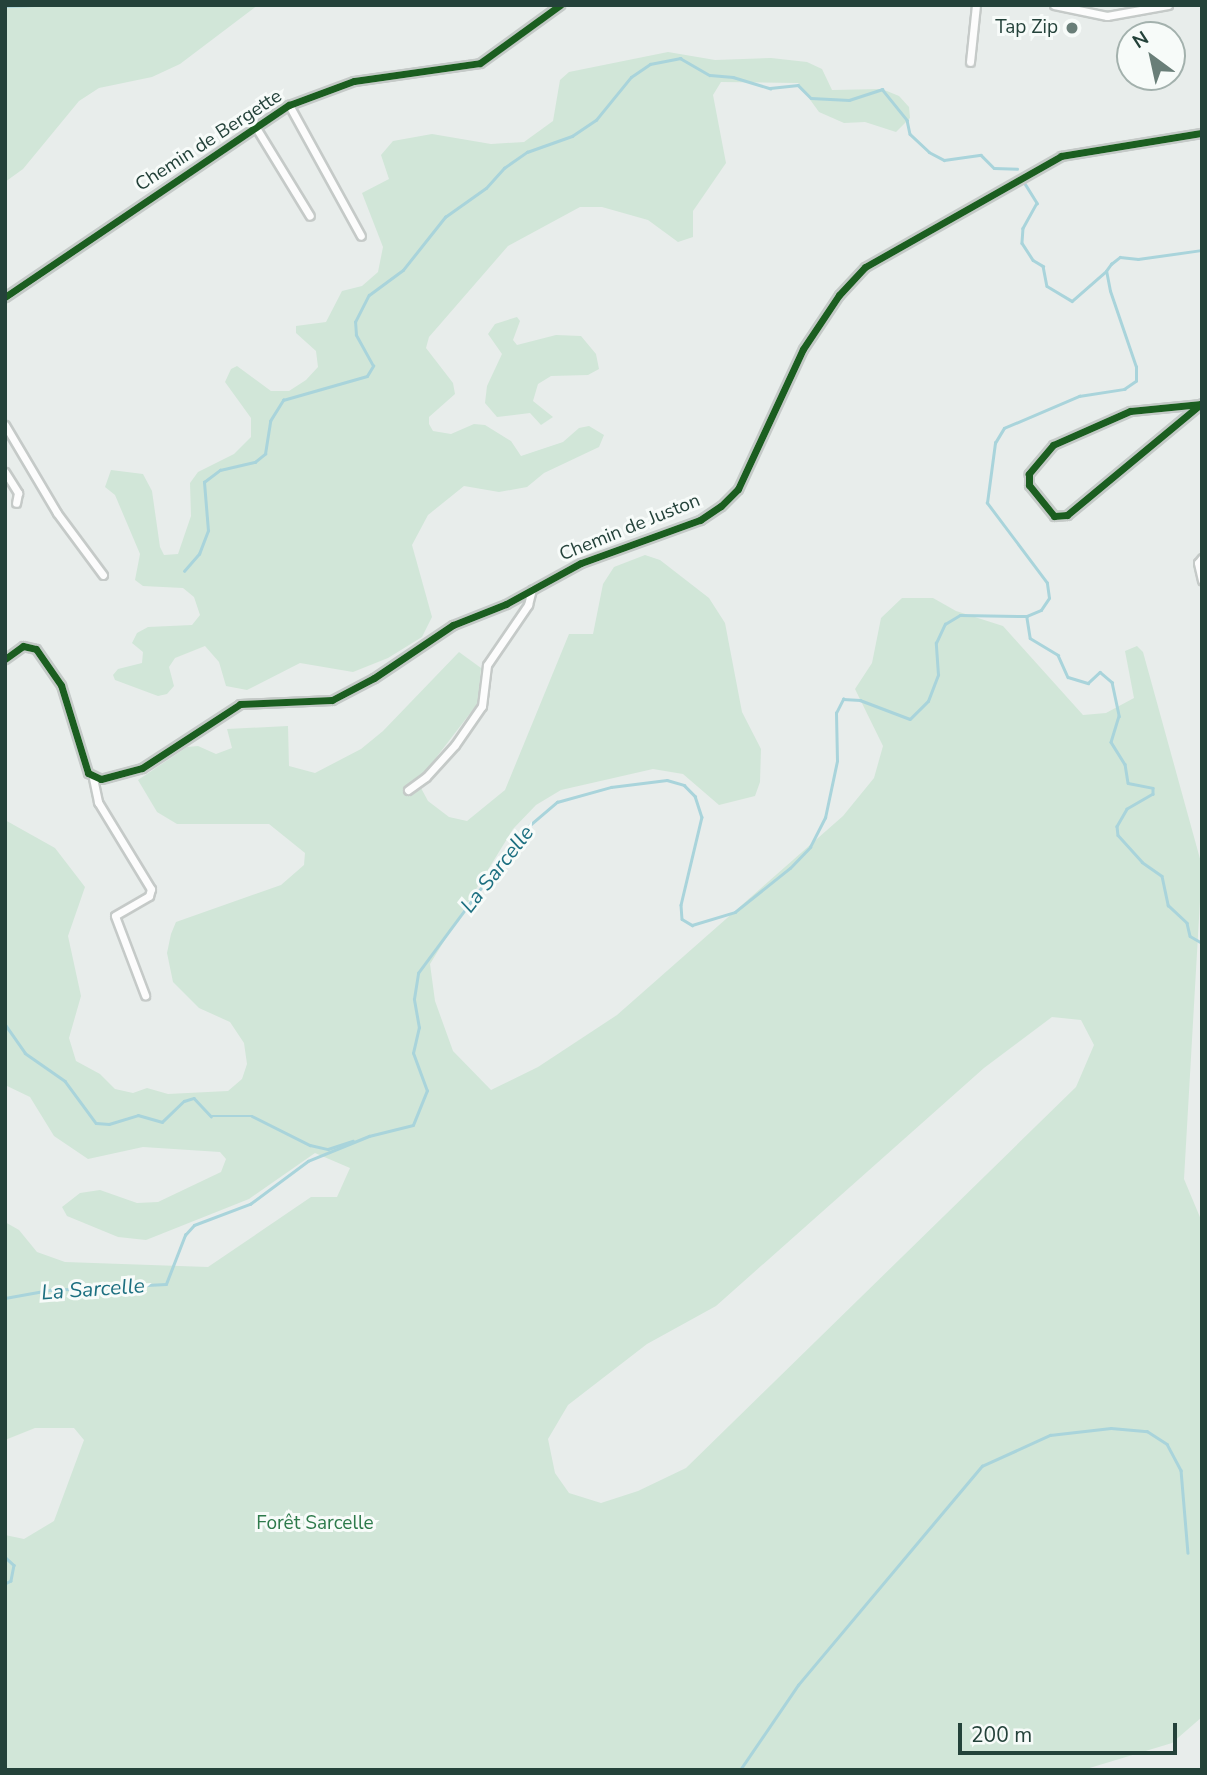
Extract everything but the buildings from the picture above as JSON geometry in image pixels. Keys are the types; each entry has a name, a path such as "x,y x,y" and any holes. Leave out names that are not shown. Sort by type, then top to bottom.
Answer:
{"street":[{"name":"Chemin de Bergette","path":"5,297 289,105 354,81 480,63 560,5"},
{"path":"970,62 976,5"},
{"path":"1054,5 1100,16 1168,5"},
{"path":"289,105 361,236"},
{"path":"255,126 310,216"},
{"name":"Chemin de Juston","path":"93,778 112,778 142,768 240,704 332,700 374,678 453,625 581,564 701,520 721,506 738,489 803,349 839,295 865,267 1061,156 1202,133"},
{"path":"1201,403 1068,515 1054,516 1028,485 1029,474 1053,445 1130,411 1201,403"},
{"path":"5,425 57,513 103,575"},
{"path":"5,472 18,494 16,503"},
{"path":"1202,558 1198,563 1202,582"},
{"path":"408,790 426,778 455,745 482,706 487,665 528,605 532,589"},
{"path":"5,659 30,645 51,668 70,709 93,778 98,802 151,889 149,896 115,916 145,995"}],"green space":[{"path":"5,5 258,5 180,64 152,77 99,88 79,101 23,169 5,182"},
{"path":"668,52 715,60 771,58 807,62 822,69 832,90 882,89 899,96 909,107 910,118 896,132 865,122 844,123 819,112 798,83 721,82 713,95 726,163 693,211 693,237 678,242 648,220 602,207 580,207 508,246 429,337 426,348 453,383 455,394 429,417 429,424 433,431 451,434 474,424 485,425 511,441 521,456 563,442 579,428 589,426 604,435 599,447 544,473 527,487 499,492 464,486 428,515 412,545 432,617 422,637 388,658 353,672 300,663 247,690 226,686 219,662 205,646 175,658 169,667 174,686 167,694 158,696 115,680 113,675 118,669 142,663 143,652 132,643 137,633 148,627 192,625 200,615 194,597 183,588 143,586 135,580 140,554 115,495 105,487 111,470 143,474 152,491 160,547 164,555 178,554 191,516 190,483 198,472 234,454 251,437 251,418 225,382 231,369 237,366 271,391 289,391 306,380 318,367 316,351 296,333 296,326 326,322 342,291 362,286 378,272 383,247 362,193 389,179 381,155 393,141 432,134 491,144 524,142 553,121 560,80 569,72"},
{"path":"517,317 520,321 513,340 517,345 556,335 581,336 596,354 599,369 588,375 551,376 538,384 533,401 553,417 541,425 530,413 497,417 485,403 487,386 502,354 488,334 495,324"},
{"name":"Forêt Sarcelle","path":"645,555 660,560 709,598 725,623 742,712 761,749 760,782 755,796 719,805 683,774 653,769 561,790 536,805 513,829 430,964 435,1001 453,1051 491,1090 538,1067 617,1015 843,816 874,778 883,746 855,689 872,663 881,618 902,598 933,598 956,611 1003,626 1083,715 1106,713 1134,698 1125,651 1137,646 1143,652 1202,866 1184,1179 1202,1222 1202,1717 1172,1743 1083,1770 5,1770 5,1535 24,1539 54,1521 84,1440 74,1428 35,1428 5,1440 5,1222 19,1230 37,1252 65,1262 208,1267 311,1197 337,1197 350,1168 315,1153 249,1199 146,1240 118,1237 67,1216 62,1207 80,1193 100,1190 137,1203 158,1202 221,1172 226,1159 220,1152 143,1147 88,1159 54,1136 30,1097 5,1085 5,820 55,848 85,887 68,936 81,996 69,1038 76,1061 100,1074 115,1089 133,1093 147,1088 168,1094 228,1091 242,1079 247,1064 244,1043 230,1022 199,1008 173,982 167,953 171,934 176,922 281,885 304,865 305,853 269,824 177,824 157,812 138,780 187,747 198,746 216,754 232,748 227,729 288,726 289,766 315,773 361,749 383,731 459,652 481,668 478,703 422,776 421,788 428,801 449,817 467,821 505,790 569,634 593,634 603,584 614,567","holes":["1052,1017 1081,1020 1094,1045 1076,1087 686,1468 638,1491 601,1503 569,1493 555,1473 548,1439 568,1405 647,1344 716,1306 984,1068"]}],"waterway":[{"path":"5,6 42,5"},
{"path":"184,571 199,554 208,531 204,482 220,470 255,462 265,454 270,421 283,400 367,376 373,366 356,335 355,322 369,295 403,270 445,217 486,188 504,168 527,152 572,136 596,120 631,77 650,64 680,58 710,75 733,77 770,88 798,85 811,98 849,100 882,89 907,120 910,134 929,152 944,160 981,155 994,168 1017,169"},
{"path":"1024,182 1037,203 1023,228 1022,243 1033,260 1043,266 1047,286 1072,301 1105,272"},
{"name":"La Sarcelle","path":"5,1298 50,1290 166,1284 185,1235 194,1225 250,1204 308,1161 369,1136 413,1125 427,1091 413,1053 419,1028 414,999 418,973 523,831 557,802 611,787 667,780 684,785 695,796 702,817 681,905 682,919 692,925 735,912 790,868 810,847 825,818 837,761 836,713 843,699 860,700 910,719 928,701 938,675 936,643 945,624 960,615 1027,616 1041,610 1049,598 1047,583 987,503 995,443 1004,428 1079,396 1124,389 1136,381 1136,367 1110,291 1106,271 1120,257 1138,259 1202,250"},
{"path":"1027,618 1030,638 1058,655 1068,677 1088,683 1100,672 1112,682 1119,716 1111,742 1125,764 1128,783 1153,788 1153,794 1127,809 1117,826 1118,835 1142,862 1162,876 1168,905 1187,923 1190,936 1202,943"},
{"path":"5,1024 25,1053 65,1081 96,1123 109,1124 138,1115 162,1122 184,1101 194,1098 211,1116 252,1116 310,1145 328,1149 353,1141"},
{"path":"740,1770 798,1685 982,1466 1050,1435 1111,1428 1147,1431 1167,1444 1181,1470 1188,1553"},
{"name":"La Sarcelle","path":"5,1557 14,1565 11,1581 5,1584"}],"cycle path":[{"path":"5,297 289,105 354,81 480,63 560,5"},
{"path":"5,659 23,646 36,649 61,685 88,773 101,779 142,768 240,704 332,700 374,678 453,625 506,604 581,563 700,520 721,506 738,489 803,349 839,295 865,267 1061,156 1202,133"},
{"path":"1201,404 1130,411 1053,445 1029,474 1029,485 1054,516 1067,515 1202,403"}],"place":[{"name":"Tap Zip","path":"1072,28"}]}
